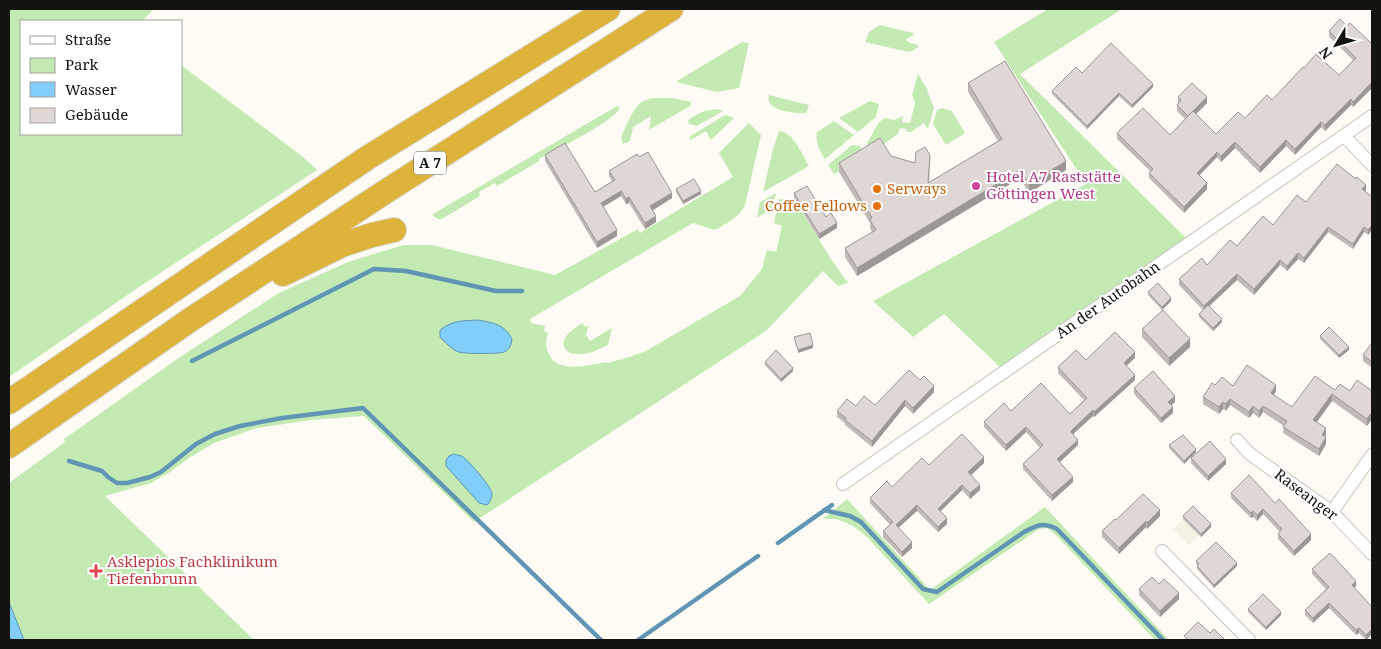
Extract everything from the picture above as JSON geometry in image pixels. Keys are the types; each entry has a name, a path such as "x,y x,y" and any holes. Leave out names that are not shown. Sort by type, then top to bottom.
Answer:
{"highway":[{"name":"A 7","path":"9,402 368,158 608,9"},
{"name":"A 7","path":"9,446 190,320 388,190 672,9"},
{"path":"190,320 342,245 394,230"}],"street":[{"name":"An der Autobahn","path":"843,484 1372,116"},
{"path":"1344,136 1372,165"},
{"name":"Raseanger","path":"1237,440 1250,454 1332,512 1372,554"},
{"path":"1332,512 1372,455"},
{"path":"1162,551 1249,640"}],"shaded area":[{"path":"1193,509 1209,526 1189,545 1173,529"}],"green space":[{"path":"9,9 154,9 143,20 20,20 20,135 182,135 182,66 303,157 317,170 142,285 9,377"},
{"path":"1048,9 1122,9 1020,74 1186,238 1000,367 944,314 913,337 873,301 1086,184 994,42"},
{"path":"880,25 913,33 914,35 906,39 908,42 919,47 909,52 865,42 869,32"},
{"path":"742,42 749,43 739,88 717,92 677,82 677,81"},
{"path":"918,74 926,87 934,108 928,129 924,123 911,132 900,128 898,134 871,153 867,143 879,122 885,118 894,120 903,116 902,122 910,123 915,103 912,95"},
{"path":"769,95 809,105 806,113 782,110 771,105"},
{"path":"651,98 672,98 691,102 690,106 649,130 651,116 633,127 630,141 623,144 621,138 633,113 639,104"},
{"path":"870,101 879,104 876,117 858,132 839,118"},
{"path":"617,106 620,108 617,113 595,128 539,159 539,161 497,186 495,183 479,192 480,196 442,219 433,216 433,214"},
{"path":"942,108 952,111 965,133 946,145 933,124 937,110"},
{"path":"717,109 723,111 697,126 689,124 688,120 695,115"},
{"path":"725,115 734,118 711,140 706,131 691,140 689,137"},
{"path":"834,121 854,135 825,159 817,143 817,132"},
{"path":"749,123 761,135 745,205 742,210 732,220 715,230 693,223 530,319 531,323 545,326 544,331 548,333 546,347 552,359 558,364 574,367 607,363 626,358 646,351 740,296 762,269 767,250 776,252 782,226 774,223 779,199 784,199 789,206 796,202 848,283 838,286 823,271 766,331 474,522 364,416 311,420 257,428 214,443 151,483 105,496 254,640 9,640 9,483 65,442 64,439 180,357 279,293 348,262 403,245 432,245 555,275 638,229 640,233 733,177 719,153"},
{"path":"779,131 793,140 809,166 763,192 773,149"},
{"path":"852,145 860,146 865,156 834,174 828,165"},
{"path":"776,193 772,208 757,218 760,202"},
{"path":"582,323 585,327 589,325 586,335 590,341 612,328 608,345 585,354 568,352 563,344 564,340 572,330"},
{"path":"847,499 930,590 1045,507 1169,640 1155,640 1057,536 1047,528 1039,529 929,604 866,536 853,526 837,519 823,519"}],"water":[{"path":"478,320 494,323 506,330 512,339 508,350 496,353 462,353 454,350 440,337 440,330 449,324"},
{"path":"454,454 465,458 488,486 492,496 487,505 479,503 446,466 446,460"},
{"path":"9,602 24,640 11,640 9,635"}],"building":[{"path":"1340,19 1347,26 1350,23 1372,44 1372,82 1353,102 1351,99 1325,125 1321,122 1295,149 1286,140 1260,167 1235,142 1221,156 1217,152 1197,173 1207,183 1184,207 1149,173 1153,169 1117,133 1143,108 1170,135 1193,111 1216,134 1238,112 1245,118 1267,95 1272,100 1316,54 1339,75 1356,58 1329,31"},
{"path":"1111,43 1153,84 1132,105 1119,93 1087,126 1052,91 1076,67 1082,73"},
{"path":"1005,61 1066,161 1029,184 1020,170 857,268 845,248 876,230 870,220 872,218 839,163 880,138 891,156 915,163 916,152 925,147 930,155 928,183 1002,139 968,83"},
{"path":"1192,83 1207,97 1188,116 1177,105 1181,100 1178,97"},
{"path":"565,143 595,192 615,180 609,171 637,154 639,157 648,152 672,193 650,206 656,216 645,223 629,197 626,199 621,191 601,203 617,230 597,242 545,155"},
{"path":"1337,164 1366,185 1362,189 1372,197 1372,225 1368,230 1364,227 1353,244 1328,227 1304,258 1298,253 1287,266 1280,260 1254,289 1237,274 1204,306 1179,279 1202,258 1207,265 1230,240 1237,246 1263,216 1273,225 1297,195 1306,202"},
{"path":"694,179 701,191 683,201 676,189"},
{"path":"807,186 826,217 831,213 837,223 819,234 794,193"},
{"path":"1158,283 1171,298 1162,307 1148,292"},
{"path":"1208,305 1222,319 1213,328 1199,314"},
{"path":"1163,310 1190,339 1169,358 1142,329"},
{"path":"1329,327 1349,347 1339,355 1320,336"},
{"path":"1115,332 1135,352 1124,363 1135,375 1071,431 1078,440 1057,459 1073,477 1052,495 1023,464 1043,445 1026,427 1006,445 984,422 1004,403 1011,411 1041,383 1070,414 1087,398 1058,367 1076,350 1086,360"},
{"path":"810,333 813,345 798,350 794,337"},
{"path":"1372,343 1372,362 1363,355"},
{"path":"776,350 793,368 781,379 765,362"},
{"path":"1247,365 1276,385 1271,393 1292,407 1315,376 1335,390 1340,384 1350,391 1357,380 1372,391 1372,412 1367,419 1332,394 1313,420 1326,428 1322,435 1326,437 1319,449 1283,427 1287,421 1263,406 1259,411 1253,406 1249,412 1230,399 1226,404 1223,402 1219,407 1203,397 1212,383 1215,385 1222,377 1233,386"},
{"path":"909,370 920,380 924,376 934,386 913,408 905,400 872,441 845,420 846,418 837,411 847,399 856,406 864,396 875,405"},
{"path":"1153,371 1175,396 1168,402 1173,407 1161,418 1134,388"},
{"path":"962,434 984,457 968,472 980,485 970,493 962,485 938,509 947,518 938,527 917,505 896,525 912,542 902,552 883,531 893,522 870,498 887,481 892,487 922,458 929,465"},
{"path":"1183,435 1196,449 1184,461 1169,445"},
{"path":"1210,441 1226,459 1208,476 1191,458"},
{"path":"1249,475 1275,503 1279,499 1311,534 1294,551 1278,534 1282,529 1263,509 1257,515 1253,511 1251,513 1231,493"},
{"path":"1143,494 1160,510 1119,548 1102,531"},
{"path":"1193,506 1211,524 1201,534 1183,516"},
{"path":"1216,542 1237,563 1214,585 1197,566 1199,564 1196,561"},
{"path":"1330,553 1356,581 1352,585 1372,607 1372,629 1366,635 1359,628 1356,630 1329,603 1313,618 1305,610 1329,587 1312,569"},
{"path":"1152,577 1159,584 1164,579 1179,593 1160,611 1139,589"},
{"path":"1263,594 1281,612 1266,627 1248,609"},
{"path":"1198,622 1210,633 1214,629 1225,640 1189,640 1184,636"}],"waterway":[{"path":"192,361 374,269 406,271 496,291 522,291"},
{"path":"69,461 102,471 117,483 127,483 161,472 196,444 215,434 240,426 282,418 363,408 601,640"},
{"path":"778,543 832,505"},
{"path":"824,510 850,516 861,522 923,589 937,592 1024,532 1040,525 1052,527 1057,529 1163,640"},
{"path":"638,640 758,556"}],"place":[{"name":"Hotel A7 Raststätte Göttingen West","path":"976,186"},
{"name":"Serways","path":"877,189"},
{"name":"Coffee Fellows","path":"877,206"},
{"name":"Asklepios Fachklinikum Tiefenbrunn","path":"96,571"}]}
